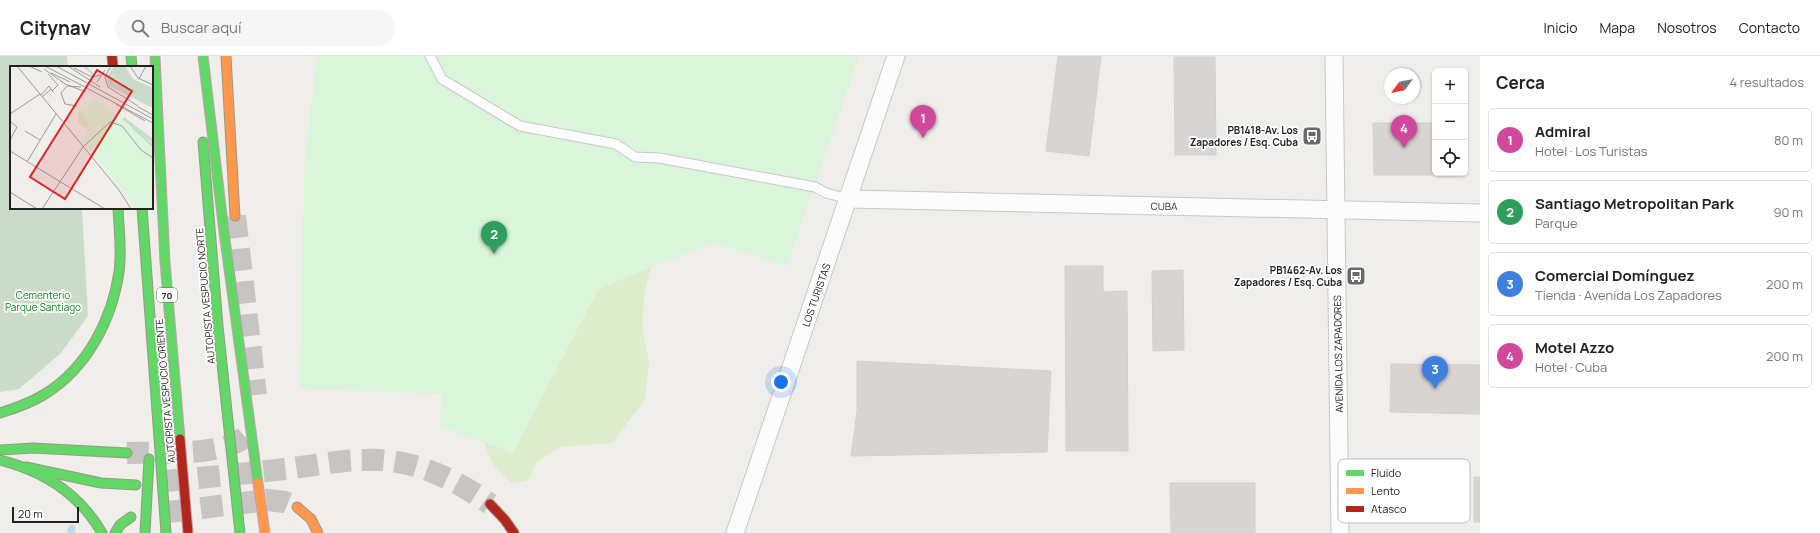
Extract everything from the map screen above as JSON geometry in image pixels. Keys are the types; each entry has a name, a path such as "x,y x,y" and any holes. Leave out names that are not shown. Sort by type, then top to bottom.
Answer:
{"main road":[{"path":"112,56 113,66"},
{"path":"131,56 132,66"},
{"name":"AUTOPISTA VESPUCIO ORIENTE","path":"155,56 164,262 188,533"},
{"name":"AUTOPISTA VESPUCIO NORTE","path":"197,56 218,326 240,533"},
{"path":"203,56 225,240 265,533"},
{"path":"226,56 235,216"},
{"path":"0,412 23,405 56,386 82,362 96,342 107,319 117,284 120,260 118,209"},
{"name":"70","path":"142,209 166,533"},
{"path":"145,533 155,388"},
{"path":"0,450 33,448 127,453"},
{"path":"0,460 101,483 136,484"},
{"path":"26,467 69,492 91,514 102,533"},
{"path":"490,504 505,520 514,533"},
{"path":"297,507 311,519 318,533"},
{"path":"115,533 120,524 131,517"}],"street":[{"name":"LOS TURISTAS","path":"735,533 896,56"},
{"name":"AVENIDA LOS ZAPADORES","path":"1334,56 1339,459"},
{"name":"CUBA","path":"849,199 1480,213"},
{"name":"AVENIDA LOS ZAPADORES","path":"1340,523 1340,533"}],"lane":[{"path":"430,56 442,79 520,126 616,144 635,157 659,158 815,187 826,193 849,199"}],"green space":[{"name":"Cementerio Parque Santiago","path":"0,56 67,56 68,66 10,66 10,209 82,209 88,316 61,353 19,389 0,392"},
{"path":"317,56 859,56 787,266 715,243 655,265 598,290 513,453 439,426 443,394 300,389 304,171"},
{"path":"357,104 653,253 644,298 642,327 649,362 645,399 612,443 560,447 537,462 528,480 511,483 492,463"}],"building":[{"path":"1058,56 1101,56 1089,156 1046,151"},
{"path":"1174,57 1215,57 1216,155 1175,155"},
{"path":"1373,123 1432,123 1432,175 1374,175"},
{"path":"1065,266 1103,266 1103,292 1127,291 1128,451 1066,451"},
{"path":"1183,270 1184,350 1153,351 1152,271"},
{"path":"857,361 1051,371 1047,452 851,456 857,412"},
{"path":"1391,364 1480,365 1480,414 1390,412"},
{"path":"1474,477 1480,477 1480,522 1474,522"},
{"path":"1170,483 1255,483 1255,533 1171,533"}],"waterway":[{"path":"70,533 72,528"}],"tunnel":[{"path":"235,216 256,395"},
{"path":"127,453 172,453 207,450 236,443 246,436"},
{"path":"165,481 278,470 346,461 381,460 398,462 430,471 461,485 490,504"},
{"path":"168,512 268,500 285,502 297,507"}],"traffic: fast":[{"path":"131,56 132,66"},
{"path":"155,56 165,262 180,439"},
{"path":"203,56 224,232 258,483"},
{"path":"203,142 218,326 240,533"},
{"path":"0,413 34,400 60,383 85,357 95,341 104,325 116,290 120,264 118,209"},
{"path":"142,209 166,533"},
{"path":"0,450 33,448 127,453"},
{"path":"145,533 149,459"},
{"path":"0,460 31,470 46,477 59,486 83,506 102,533"},
{"path":"26,467 101,483 136,485"},
{"path":"115,533 120,525 131,517"}],"traffic: slow":[{"path":"226,56 235,216"},
{"path":"258,483 265,533"},
{"path":"297,507 311,519 318,533"}],"traffic: jam":[{"path":"112,56 113,66"},
{"path":"180,439 188,533"},
{"path":"490,504 505,520 514,533"}],"place":[{"name":"PB1418-Av. Los Zapadores / Esq. Cuba","path":"1312,136"},
{"name":"Admiral","path":"923,138"},
{"name":"Motel Azzo","path":"1404,148"},
{"name":"Santiago Metropolitan Park","path":"494,254"},
{"name":"PB1462-Av. Los Zapadores / Esq. Cuba","path":"1356,276"},
{"name":"Comercial Domínguez","path":"1435,389"}]}
